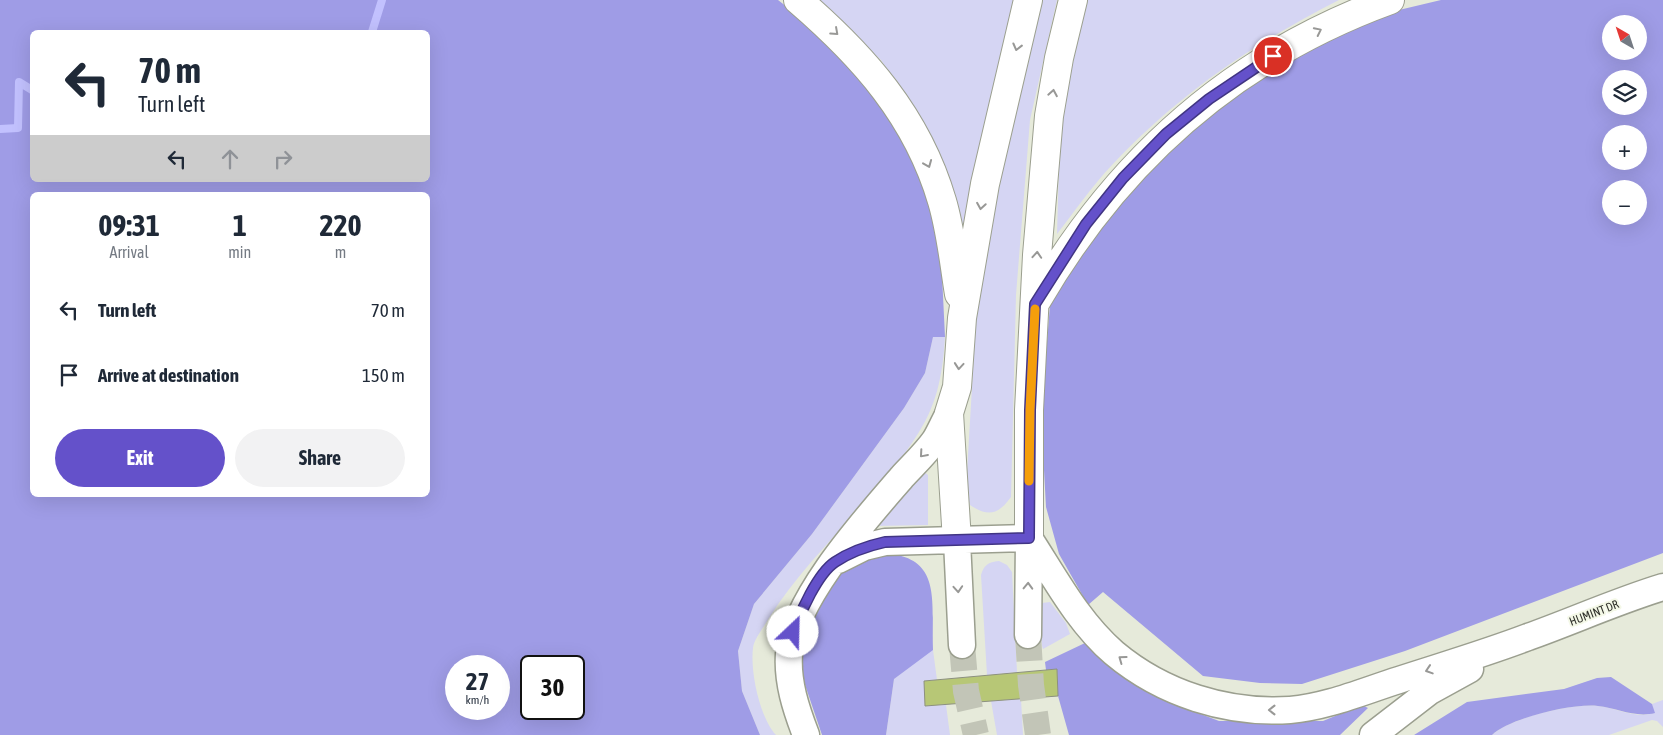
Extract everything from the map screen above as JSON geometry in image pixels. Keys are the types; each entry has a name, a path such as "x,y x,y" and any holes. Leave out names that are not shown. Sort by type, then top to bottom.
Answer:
{"highway":[{"path":"798,0 839,35 861,58 891,95 915,135 942,201 962,318"},
{"path":"957,541 949,413 957,387 962,318 994,138 1028,0"},
{"path":"1029,538 1030,410 1035,304 1049,116 1059,58 1073,0"},
{"path":"1035,304 1086,224 1123,178 1166,134 1246,72 1299,40 1356,12 1390,0"}],"street":[{"path":"806,735 792,692 789,654 793,632 800,614 833,563 888,494 934,441 949,413"},
{"path":"833,563 864,547 885,542 1029,538"},
{"path":"1029,538 1077,613 1114,653 1146,676 1182,694 1215,704 1252,710 1291,710 1326,704 1525,638"},
{"path":"1028,635 1029,538"},
{"path":"957,541 962,645"},
{"name":"HUMINT DR","path":"1525,638 1661,595"},
{"path":"1373,735 1430,691 1525,638"}],"shaded area":[{"path":"0,0 778,0 819,32 884,105 926,182 942,275 945,337 933,337 925,373 904,408 812,534 754,604 738,651 742,691 760,735 0,735"},
{"path":"813,0 1018,0 961,236 934,147 881,60"},
{"path":"1040,0 1057,0 1030,120 1016,295 1011,497 1002,508 997,511 987,512 970,505 966,489 978,285 999,161"},
{"path":"1085,0 1339,0 1246,53 1218,72 1164,115 1105,173 1057,234 1060,130"},
{"path":"1441,0 1663,0 1663,553 1405,651 1302,684 1260,683 1203,676 1103,592 1088,605 1059,554 1046,507 1041,415 1050,305 1079,248 1142,177 1202,118 1265,75 1329,40 1399,10"},
{"path":"933,337 945,337 943,362 935,398 919,432 884,480 804,570 769,618 755,641 752,658 757,694 765,718 776,735 760,735 742,691 738,651 754,604 812,534 904,408 925,373"},
{"path":"923,471 928,475 928,525 874,526"},
{"path":"878,553 899,555 914,562 924,571 932,598 933,650 894,679 886,735 822,735 801,673 805,623 824,589 853,562"},
{"path":"999,561 1007,565 1012,572 1017,672 987,675 981,575 987,565"},
{"path":"1050,602 1066,623 1070,634 1043,649 1040,619 1041,607 1042,603"},
{"path":"1085,643 1123,673 1177,705 1219,721 1323,721 1362,705 1368,708 1340,735 1069,735 1058,696 1057,669 1046,670 1045,662"},
{"path":"930,650 933,650 937,680 924,681 925,706 946,705 950,735 886,735 894,679"},
{"path":"1611,677 1652,704 1655,713 1633,714 1598,706 1573,707 1558,709 1527,718 1513,723 1492,735 1414,735 1467,702 1564,689 1597,678"},
{"path":"1021,699 1023,735 997,735 991,701"},
{"path":"1663,700 1663,727 1657,721 1652,720 1609,735 1492,735 1512,723 1558,709 1598,706 1633,714 1647,715 1654,713 1652,704"}],"building":[{"path":"1057,669 1058,696 925,706 924,681"}],"waterway":[{"path":"373,30 382,0"},
{"path":"0,129 18,128 19,82 30,89"}],"tunnel":[{"path":"1028,635 1031,685 1038,735"},
{"path":"962,645 966,691 976,735"}],"slow traffic":[{"path":"1029,481 1035,309"}],"route":[{"path":"793,632 800,614 822,577 833,563 864,547 885,542 1029,538 1030,410 1035,304 1051,276 1086,224 1123,178 1166,134 1209,99 1246,72 1273,56"}]}
